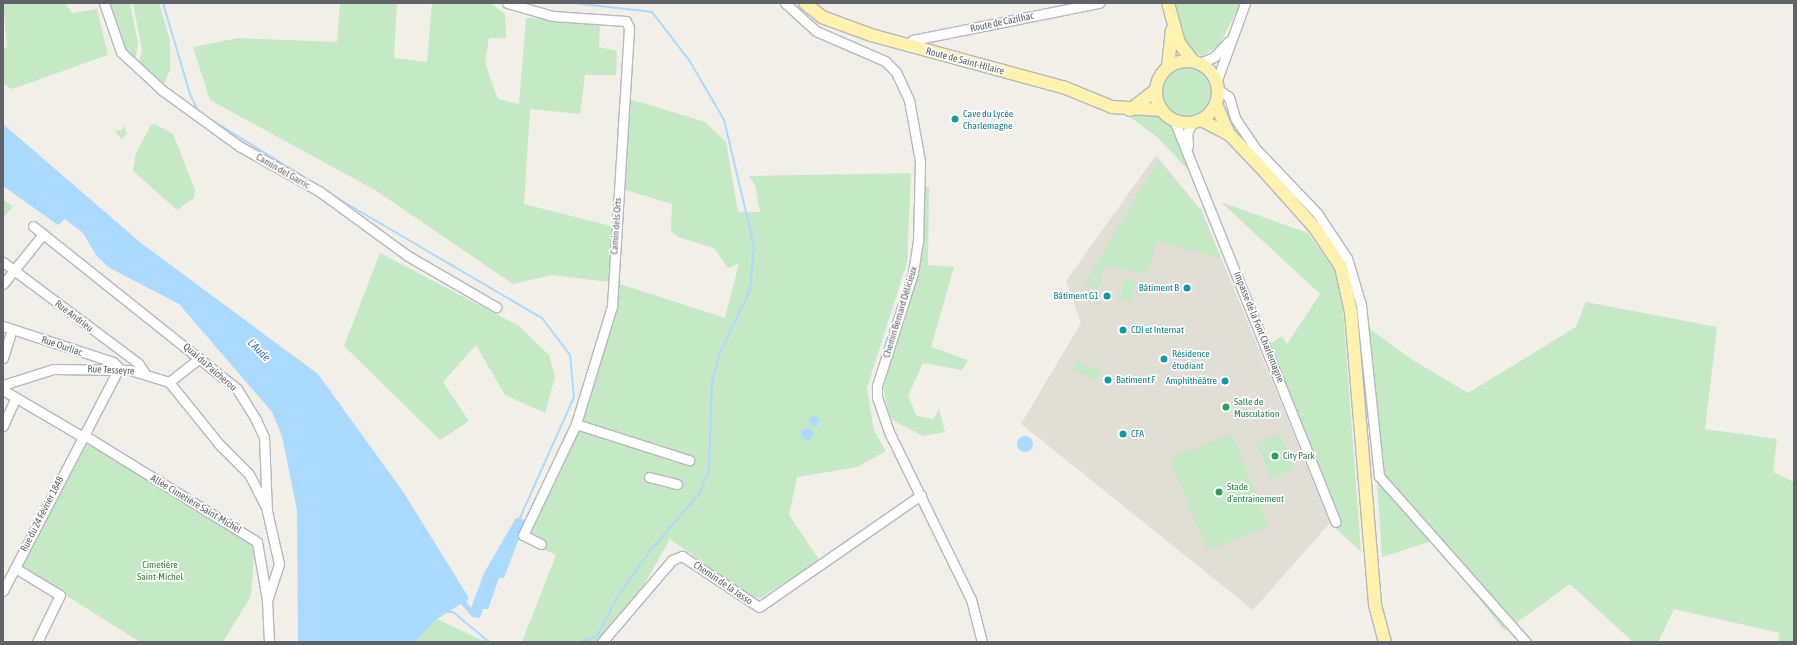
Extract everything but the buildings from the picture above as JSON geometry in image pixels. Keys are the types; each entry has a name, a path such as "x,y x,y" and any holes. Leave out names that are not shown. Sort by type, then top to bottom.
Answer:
{"main road":[{"name":"Route de Saint-Hilaire","path":"805,3 822,17 846,27 1062,87 1128,110 1162,110"},
{"path":"1168,3 1172,22 1182,48 1218,85 1216,104 1229,134 1315,228 1340,267 1351,312 1375,606 1385,642"},
{"path":"1172,22 1168,67 1159,78 1156,90 1162,110 1174,120 1196,121 1229,134"},
{"path":"1168,67 1197,62"},
{"path":"1128,110 1156,90"},
{"path":"1196,121 1216,104"}],"street":[{"name":"Camin del Garric","path":"104,3 121,52 162,90 240,146 319,191 408,256 496,307"},
{"name":"Camin dels Orts","path":"507,3 553,16 626,21 629,28 612,306 576,424 523,535 541,544"},
{"name":"Chemin Bernard Délicieux","path":"784,3 816,31 885,61 896,72 909,100 920,161 918,242 913,273 878,386 877,397 890,434 971,599 982,642"},
{"name":"Route de Cazilhac","path":"907,45 913,40 1098,3"},
{"path":"1245,3 1230,40 1218,85 1229,97 1235,118 1256,149 1317,213 1347,258 1361,305 1379,476 1526,642"},
{"path":"1197,62 1218,53 1230,40"},
{"path":"1174,120 1190,155"},
{"path":"1190,155 1187,139 1196,121"},
{"name":"Impasse de la Font Charlemagne","path":"1190,155 1336,522"},
{"name":"Quai du Paicherou","path":"33,226 238,389 246,402 264,437 267,511 276,540 279,564 267,600 269,642"},
{"path":"3,284 43,234"},
{"name":"Rue Andrieu","path":"3,262 13,271 138,363 144,372"},
{"name":"Rue Ourliac","path":"3,326 113,362 119,368"},
{"path":"3,358 12,329"},
{"path":"169,382 200,358"},
{"name":"Rue Tesseyre","path":"3,385 53,369 119,368 144,372 169,382 219,444 249,474 267,511"},
{"name":"Rue du 24 Février 1848","path":"3,591 119,368"},
{"name":"Allée Cimetière Saint-Michel","path":"3,390 16,399 83,436 257,542 267,600"},
{"path":"3,426 16,399"},
{"path":"576,424 689,460"},
{"path":"249,474 255,476 265,470"},
{"path":"649,477 677,484"},
{"name":"Chemin de la Jasso","path":"604,641 672,560 682,556 759,607 921,495"},
{"path":"15,568 60,595 37,642"}],"shaded area":[{"path":"1156,155 1202,211 1330,523 1253,610 1021,424 1081,323 1066,281"}],"green space":[{"path":"3,3 65,3 72,13 97,9 108,55 12,89 3,84 3,48 7,47"},
{"path":"108,3 130,3 138,44 135,61 124,50"},
{"path":"133,3 159,3 170,40 170,70 163,86 139,64 142,50"},
{"path":"340,3 397,3 394,58 427,62 432,3 490,3 505,14 506,38 489,38 485,63 498,99 519,104 526,18 600,21 599,47 617,51 616,75 585,75 580,114 530,109 524,204 619,228 617,283 552,275 513,284 375,190 210,100 193,47 238,38 337,42"},
{"path":"1175,3 1241,3 1219,45 1203,56 1188,49 1179,32"},
{"path":"1188,64 1198,66 1207,72 1213,81 1215,91 1213,101 1207,110 1198,116 1188,118 1178,116 1169,110 1163,101 1161,91 1163,81 1169,72 1178,66"},
{"path":"626,98 705,122 726,142 738,212 760,212 755,185 749,176 911,173 907,262 867,388 874,431 886,451 857,467 797,477 789,515 820,561 760,598 749,596 670,539 630,609 604,642 522,642 556,555 523,540 578,427 617,283 725,318 739,263 728,268 714,248 678,237 671,231 672,204 622,189"},
{"path":"1133,114 1155,114 1170,123 1194,176 1157,137 1130,117"},
{"path":"155,124 173,134 195,190 194,198 177,210 133,171 136,153 151,125"},
{"path":"124,125 127,134 121,139 115,131 122,130"},
{"path":"1158,160 1201,211 1221,259 1157,241 1147,275 1105,265 1098,290 1084,285"},
{"path":"920,186 929,187 928,265 954,267 931,347 968,360 962,370 923,363 908,396 917,416 933,419 939,409 945,432 923,436 890,419 883,386 913,273"},
{"path":"3,199 13,207 3,218"},
{"path":"1221,202 1308,233 1334,270 1343,310 1361,552 1330,523 1261,349 1282,336 1287,344 1320,294"},
{"path":"380,253 519,326 549,355 555,377 545,413 505,395 476,345 443,382 469,421 440,440 344,346"},
{"path":"1124,279 1137,283 1131,302 1120,300"},
{"path":"1586,302 1717,327 1705,429 1777,439 1773,472 1794,482 1794,642 1778,642 1780,633 1674,609 1658,642 1633,642 1570,584 1505,631 1432,541 1382,557 1367,327 1411,359 1468,393 1576,327"},
{"path":"1078,360 1100,372 1095,381 1073,369"},
{"name":"Stade d'entrainement","path":"1232,433 1269,526 1207,551 1170,458"},
{"name":"City Park","path":"1280,433 1294,469 1271,479 1256,443"},
{"name":"Cimetière Saint-Michel","path":"89,441 255,543 251,596 223,642 140,642 21,567 53,500 85,442"},
{"path":"437,619 479,639 494,642 415,642"}],"water":[{"name":"L'Aude","path":"3,124 141,243 318,374 404,493 469,598 466,601 471,608 484,573 516,518 526,520 504,578 499,578 488,609 483,609 480,618 472,617 461,604 437,619 415,642 298,642 297,510 282,436 272,412 179,304 108,267 96,255 83,233 65,219 58,225 3,186"},
{"path":"814,416 819,421 814,426 809,421"},
{"path":"807,428 811,430 813,434 811,438 807,440 803,438 801,434 803,430"},
{"path":"1022,436 1028,436 1033,441 1031,450 1028,452 1022,452 1017,447 1017,441"}],"waterway":[{"path":"163,3 190,94 198,111"},
{"path":"573,3 652,12 689,60 724,120 754,246 750,290 720,353 712,381 709,470 699,494 649,552 618,596 597,636 581,642"},
{"path":"202,114 302,176"},
{"path":"332,195 542,318 570,355 574,397 519,520"},
{"path":"446,612 453,612 489,642"}],"place":[{"name":"Cave du Lycée Charlemagne","path":"955,119"},
{"name":"Bâtiment B","path":"1187,288"},
{"name":"Bâtiment G1","path":"1107,296"},
{"name":"CDI et Internat","path":"1123,330"},
{"name":"Résidence étudiant","path":"1164,359"},
{"name":"Batiment F","path":"1108,380"},
{"name":"Amphithéâtre","path":"1225,381"},
{"name":"Salle de Musculation","path":"1226,407"},
{"name":"CFA","path":"1123,434"},
{"name":"City Park","path":"1275,456"},
{"name":"Stade d'entrainement","path":"1219,492"}]}
